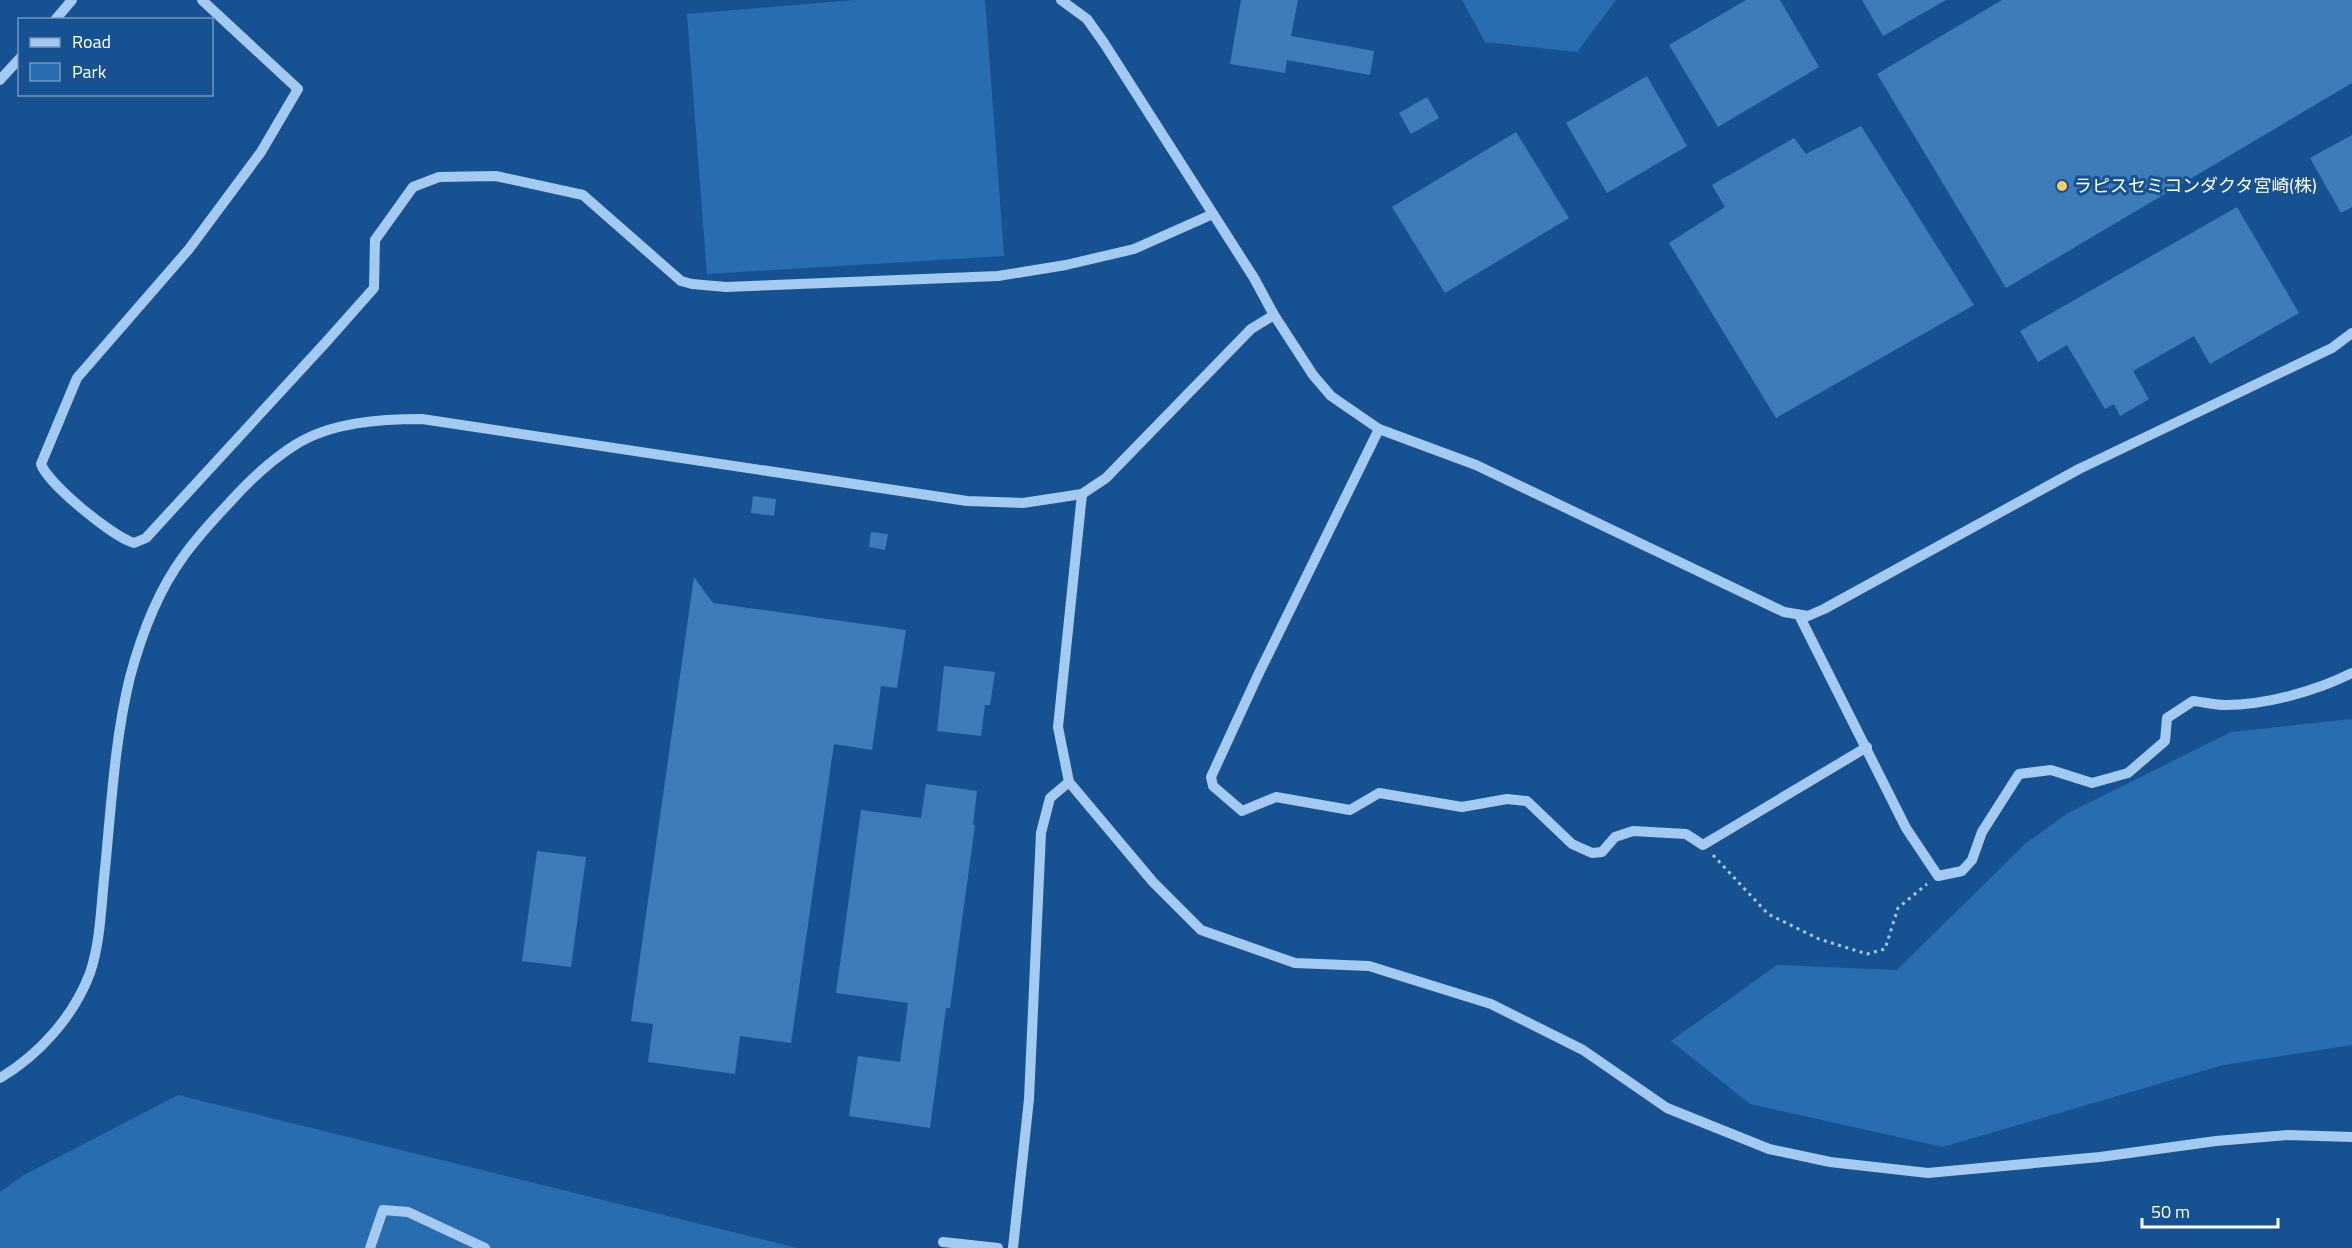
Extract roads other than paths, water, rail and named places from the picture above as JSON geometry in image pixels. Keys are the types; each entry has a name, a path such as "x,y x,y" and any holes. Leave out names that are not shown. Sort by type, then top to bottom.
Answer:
{"street":[{"path":"57,18 72,0"},
{"path":"202,0 298,89 261,152 189,249 77,378 41,464 49,479 73,501 119,536 134,543 146,538 374,288 375,240 413,187 439,177 496,176 583,195 681,280 692,284 726,287 998,276 1134,249 1213,214"},
{"path":"1061,0 1087,20 1104,43 1254,278 1274,315 1312,375 1331,396 1378,429 1476,465 1784,612 1808,616 1824,609 2079,470 2332,348 2352,333"},
{"path":"0,80 18,60"},
{"path":"0,1078 41,1047 61,1024 90,973 101,910 115,774 130,678 142,636 182,558 210,523 239,492 296,444 324,432 358,424 391,419 422,419 967,501 1023,503 1082,494 1106,478 1251,329 1274,315"},
{"path":"1378,429 1211,777 1213,786 1242,811 1276,797 1350,810 1379,793 1462,807 1507,799 1527,801 1572,844 1593,853 1602,852 1615,837 1633,831 1686,834 1703,845 1867,747"},
{"path":"1082,494 1058,727 1069,782 1153,882 1201,930 1295,963 1369,966 1491,1004 1582,1050 1667,1108 1769,1149 1830,1162 1928,1173 2100,1156 2228,1140 2288,1135 2352,1137"},
{"path":"1799,615 1906,828 1938,876 1962,871 1972,860 1982,832 2019,774 2051,770 2092,783 2128,773 2165,741 2167,718 2193,701 2226,705 2281,698 2328,685 2352,673"},
{"path":"1013,1248 1029,1099 1041,833 1050,798 1069,782"},
{"path":"370,1248 382,1210 397,1210 418,1216 485,1248"},
{"path":"943,1242 998,1248"}],"place":[{"name":"ラピスセミコンダクタ宮崎(株)","path":"2062,186"}]}
